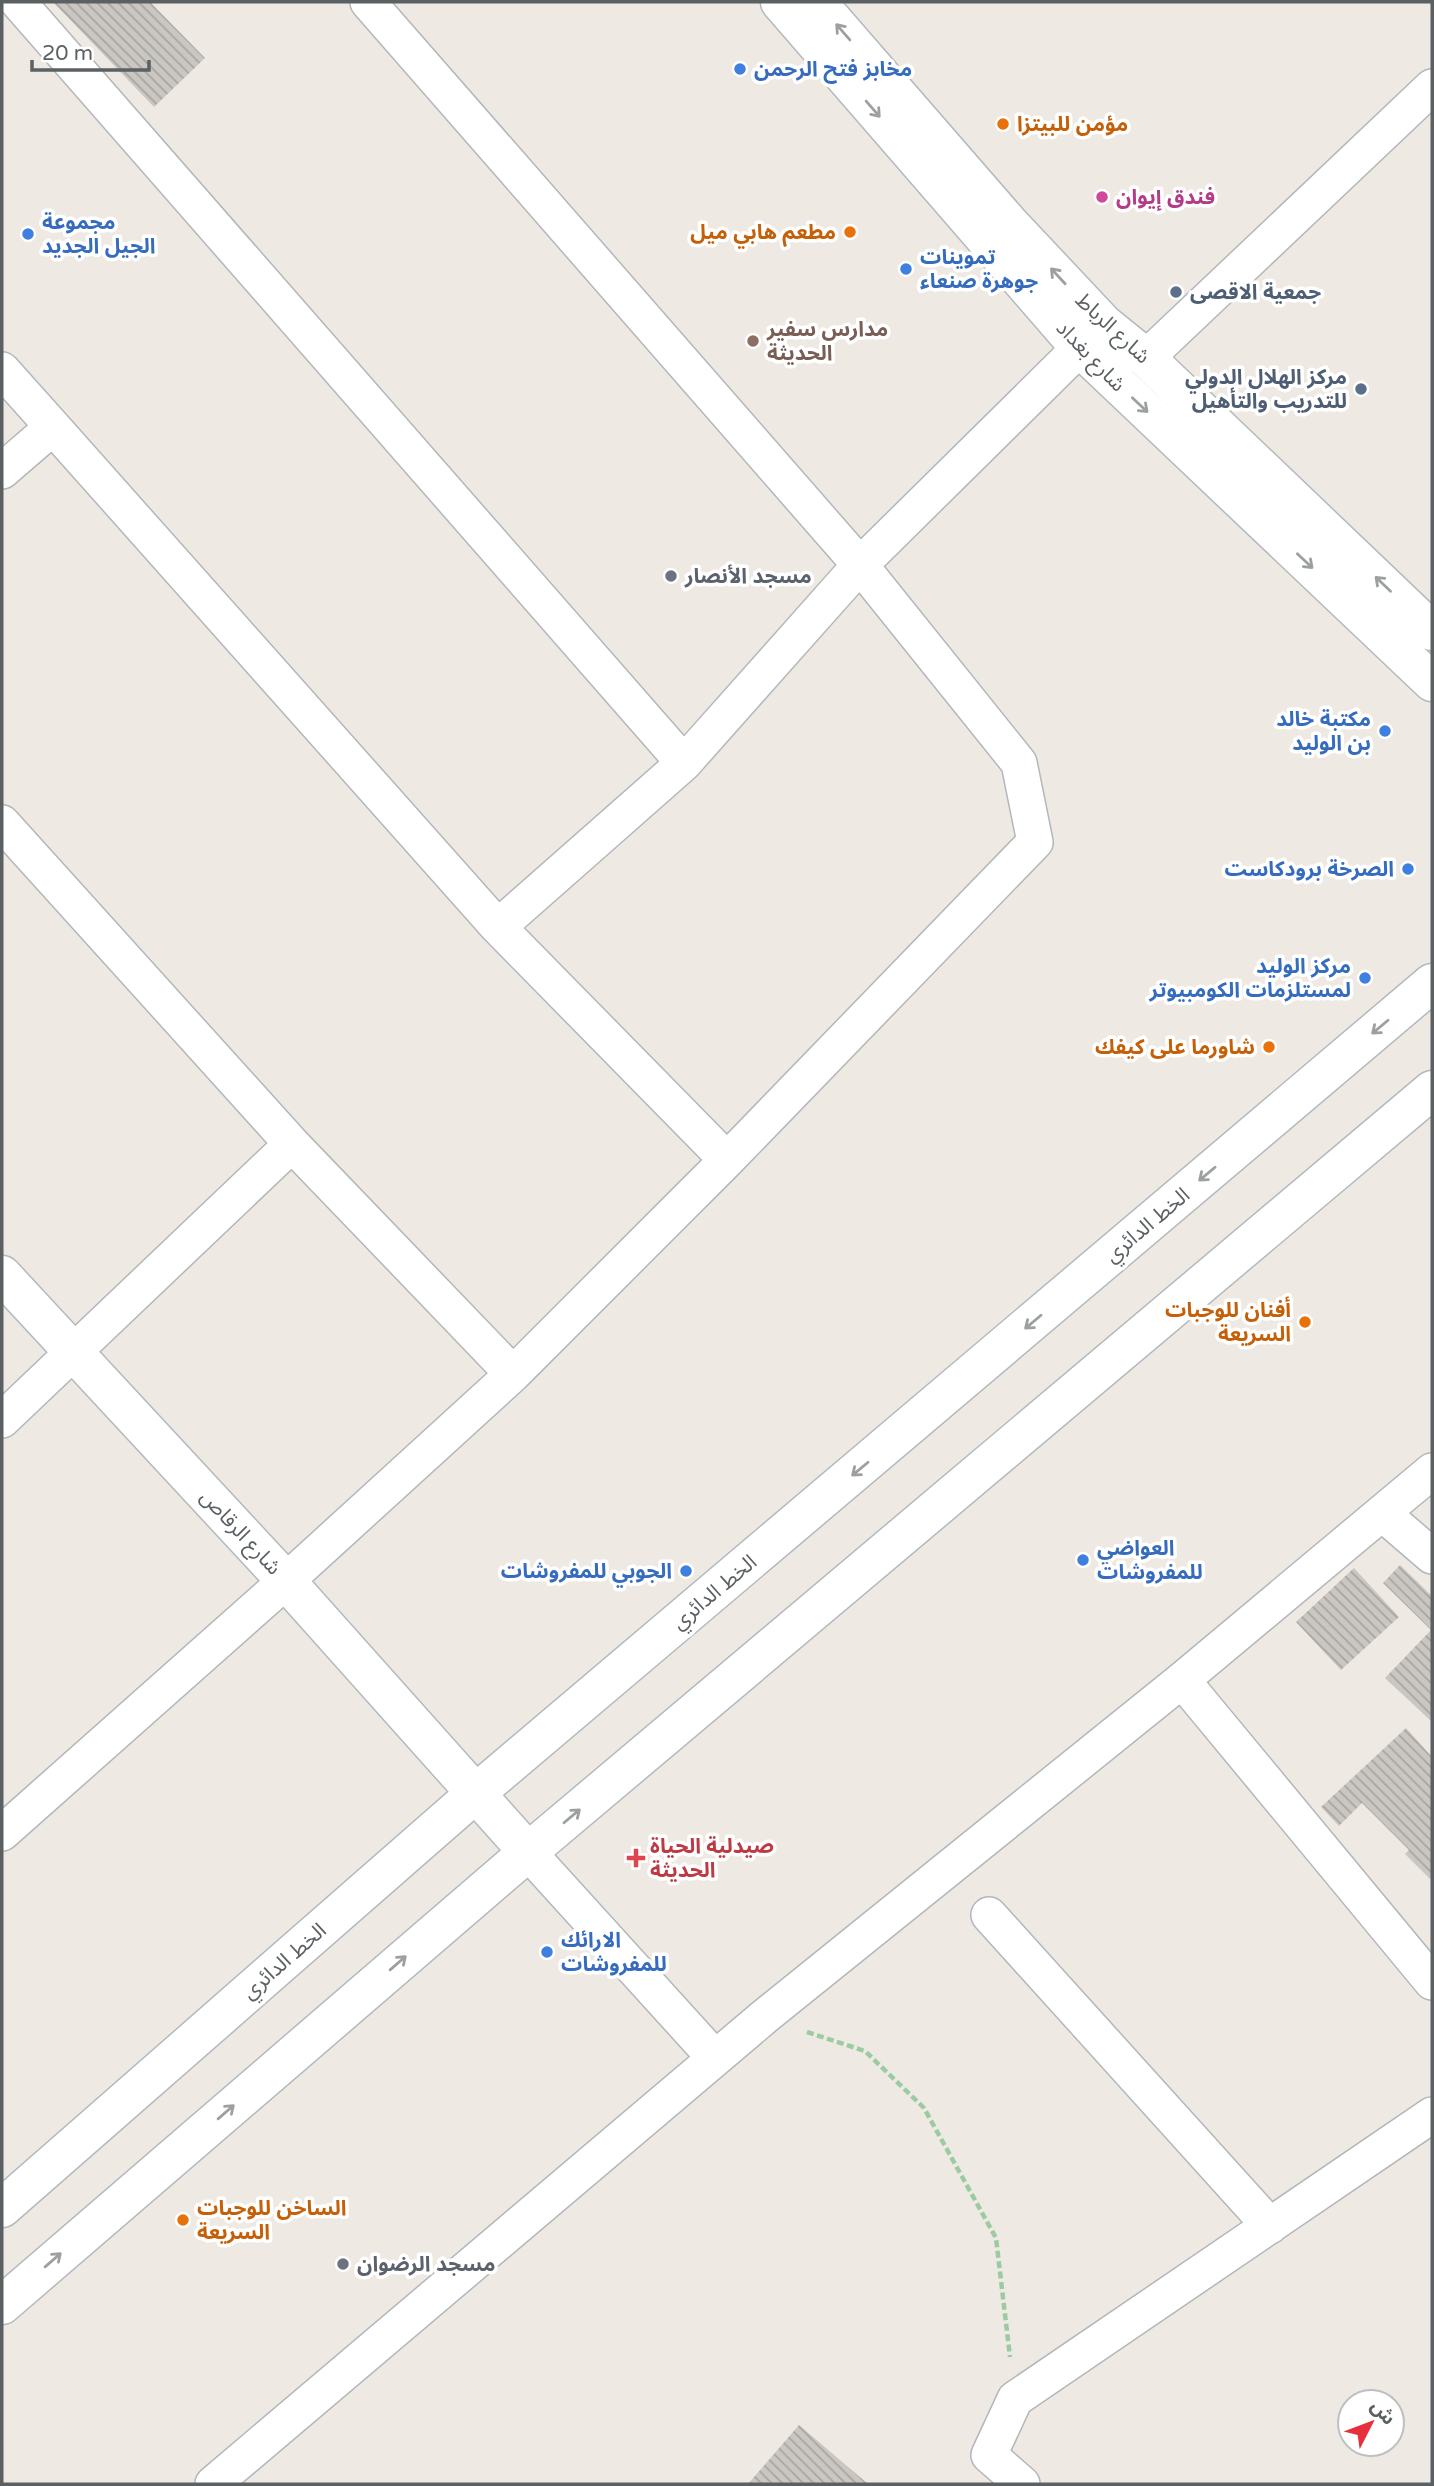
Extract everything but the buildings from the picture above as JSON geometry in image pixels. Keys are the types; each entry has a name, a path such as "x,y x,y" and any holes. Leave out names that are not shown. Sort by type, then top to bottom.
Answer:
{"main road":[{"name":"شارع بغداد","path":"780,2 1092,336 1432,682"},
{"name":"شارع الرباط","path":"817,2 1009,223 1092,336 1146,358 1432,631"},
{"name":"الخط الدائري","path":"2,2208 476,1793 1432,983"},
{"path":"2,2305 528,1852 1432,1090"},
{"name":"شارع الرقاص","path":"2,1275 286,1581 528,1852"}],"street":[{"path":"19,2 684,763"},
{"path":"2,1833 286,1581 513,1374 727,1160 1035,842 1019,763 860,565 368,2"},
{"path":"1146,358 1432,87"},
{"path":"498,927 684,763 860,565 1092,336"},
{"path":"2,370 498,927 727,1160"},
{"path":"2,471 53,427"},
{"path":"2,823 292,1144 513,1374"},
{"path":"2,1420 292,1144"},
{"path":"214,2484 764,2017 1182,1680 1432,1471"},
{"path":"1382,1513 1432,1556"},
{"path":"1182,1680 1432,1982"},
{"path":"528,1852 715,2059"},
{"path":"989,1915 1269,2226"},
{"path":"1021,2484 989,2455 1015,2399 1432,2115"}],"path":[{"path":"764,2017 865,2051 924,2108 996,2238 1015,2399"}],"place":[{"name":"مخابز فتح الرحمن","path":"740,69"},
{"name":"مؤمن للبيتزا","path":"1003,124"},
{"name":"فندق إيوان","path":"1102,197"},
{"name":"مطعم هابي ميل","path":"850,232"},
{"name":"مجموعة الجيل الجديد","path":"28,234"},
{"name":"تموينات جوهرة صنعاء","path":"906,269"},
{"name":"جمعية الاقصى","path":"1176,292"},
{"name":"مدارس سفير الحديثة","path":"753,341"},
{"name":"مركز الهلال الدولي للتدريب والتأهيل","path":"1361,389"},
{"name":"مسجد الأنصار","path":"671,576"},
{"name":"مكتبة خالد بن الوليد","path":"1385,731"},
{"name":"الصرخة برودكاست","path":"1408,869"},
{"name":"مركز الوليد لمستلزمات الكومبيوتر","path":"1365,978"},
{"name":"شاورما على كيفك","path":"1269,1047"},
{"name":"أفنان للوجبات السريعة","path":"1305,1322"},
{"name":"العواضي للمفروشات","path":"1083,1560"},
{"name":"الجوبي للمفروشات","path":"686,1571"},
{"name":"صيدلية الحياة الحديثة","path":"636,1858"},
{"name":"الارائك للمفروشات","path":"547,1952"},
{"name":"الساخن للوجبات السريعة","path":"183,2220"},
{"name":"مسجد الرضوان","path":"343,2264"}]}
